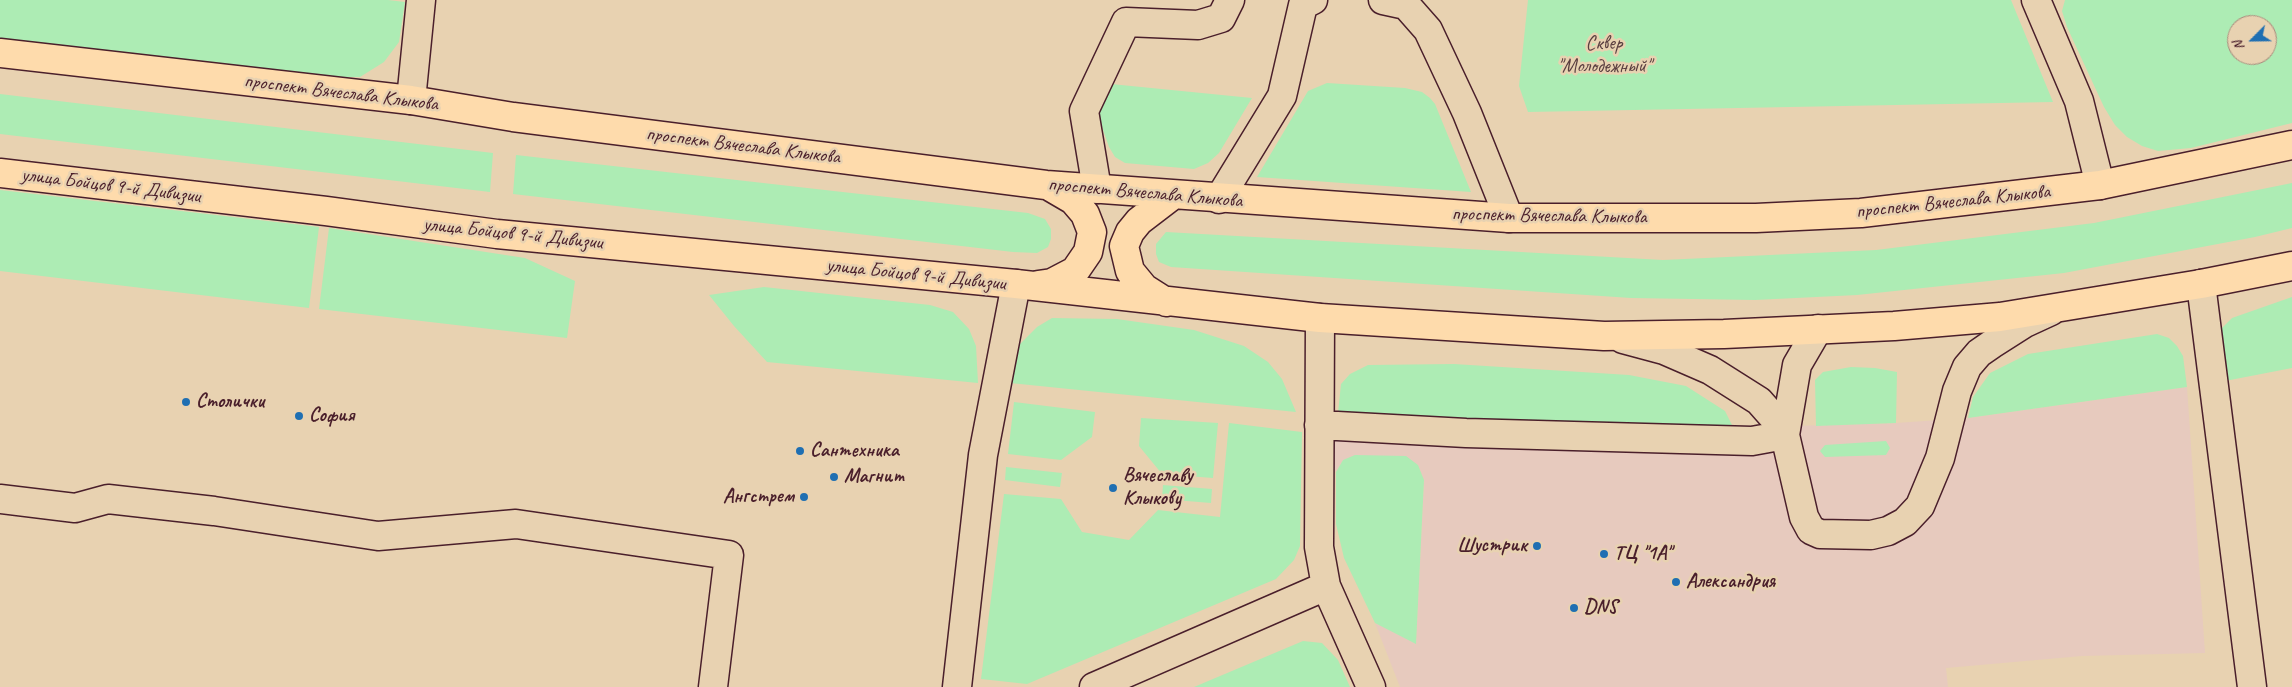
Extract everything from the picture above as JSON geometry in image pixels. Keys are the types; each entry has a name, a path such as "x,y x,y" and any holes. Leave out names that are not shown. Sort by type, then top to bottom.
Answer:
{"main road":[{"name":"проспект Вячеслава Клыкова","path":"0,53 411,100 513,117 1046,185 1173,196 1509,218 1756,218 1861,213 2100,185 2292,145"},
{"name":"улица Бойцов 9-й Дивизии","path":"0,174 326,211 497,234 1021,285"},
{"path":"1021,285 1052,283 1075,271 1090,246 1092,232 1085,214 1074,200 1046,185"},
{"path":"1166,302 1144,288 1130,271 1124,246 1130,232 1139,222 1173,196"},
{"path":"1021,285 1320,318 1604,336 1724,334 1894,326 2000,317 2054,310 2292,266"}],"lane":[{"path":"411,100 421,0"},
{"path":"1097,189 1084,112 1126,22 1198,25 1221,18 1230,0"},
{"path":"1383,0 1406,5 1428,30 1467,112 1509,218"},
{"path":"1428,30 1429,0"},
{"path":"2036,0 2079,101 2100,185"},
{"path":"1219,199 1282,96 1306,2"},
{"path":"2200,284 2252,687"},
{"path":"957,687 983,455 1021,285"},
{"path":"1604,336 1629,339 1664,350 1710,370 1758,402 1774,418 1785,435 1804,517 1811,530 1820,534 1871,535 1888,531 1905,522 1920,506 1940,458 1957,391 1967,367 1979,353 1992,344 2025,324 2054,310"},
{"path":"1320,318 1319,548 1326,586 1372,687"},
{"path":"1785,435 1797,365 1818,329"},
{"path":"1319,425 1466,434 1752,441 1785,435"},
{"path":"0,499 75,508 108,499 214,511 378,536 516,524 729,555 713,687"},
{"path":"1094,687 1326,586"}],"shaded area":[{"path":"2187,387 2205,653 2082,656 1946,668 1948,687 1400,687 1375,623 1416,643 1424,480 1418,465 1343,460 1336,472 1329,457 1338,413 1735,431 1793,426 1896,423 1968,418"}],"green space":[{"path":"0,0 388,0 405,2 399,42 384,62 360,77 324,77 0,38"},
{"name":"Сквер \"Молодежный\"","path":"1528,0 2011,0 2053,102 1528,112 1519,86"},
{"path":"2065,0 2292,0 2292,123 2191,148 2158,151 2142,146 2127,137 2115,125 2104,107 2067,27 2062,11"},
{"path":"1327,83 1405,88 1422,92 1430,98 1435,104 1471,192 1257,177 1308,91"},
{"path":"1111,84 1252,98 1219,153 1208,163 1194,169 1125,163 1115,157 1109,147 1095,107"},
{"path":"0,94 493,153 490,192 0,134"},
{"path":"516,155 1028,213 1045,219 1051,229 1051,239 1048,247 1037,253 1013,252 513,194"},
{"path":"2292,183 2292,228 2255,237 2064,273 1857,295 1755,300 1631,298 1171,267 1159,262 1156,254 1156,244 1166,232 1663,260 1876,250 2094,223"},
{"path":"0,190 319,227 309,308 0,271"},
{"path":"329,228 525,258 575,281 567,338 319,309"},
{"path":"764,287 930,305 953,312 969,329 976,346 978,383 767,362 709,295"},
{"path":"2292,297 2292,368 2220,382 2219,331 2232,318"},
{"path":"1052,318 1117,319 1194,330 1244,346 1268,362 1282,379 1296,412 1010,383 1020,344 1037,327"},
{"path":"2157,334 2169,338 2183,356 2187,387 1968,418 1973,397 1990,373 2028,354"},
{"path":"1454,364 1629,375 1686,386 1725,411 1735,431 1426,419 1338,413 1341,384 1350,374 1368,365"},
{"path":"1851,367 1875,368 1897,372 1896,423 1816,426 1815,380 1823,372"},
{"path":"1014,402 1095,412 1092,437 1061,460 1008,454"},
{"path":"1141,418 1218,423 1213,478 1162,474 1139,446"},
{"path":"1229,423 1302,432 1300,546 1294,560 1276,579 1027,684 981,679 1004,494 1061,499 1082,532 1129,540 1158,510 1220,517"},
{"path":"1886,441 1890,448 1886,455 1825,457 1820,451 1825,445"},
{"path":"1355,455 1406,456 1418,465 1424,480 1416,644 1375,623 1344,558 1336,524 1336,472 1343,460"},
{"path":"1006,467 1062,473 1060,487 1005,480"},
{"path":"1163,485 1212,489 1211,503 1162,499"},
{"path":"1303,641 1322,643 1338,660 1350,687 1194,687"}],"place":[{"name":"Столички","path":"186,402"},
{"name":"София","path":"299,416"},
{"name":"Сантехника","path":"800,451"},
{"name":"Магнит","path":"834,477"},
{"name":"Вячеславу Клыкову","path":"1113,488"},
{"name":"Ангстрем","path":"804,497"},
{"name":"Шустрик","path":"1537,546"},
{"name":"ТЦ \"1А\"","path":"1604,554"},
{"name":"Александрия","path":"1676,582"},
{"name":"DNS","path":"1574,608"}]}
